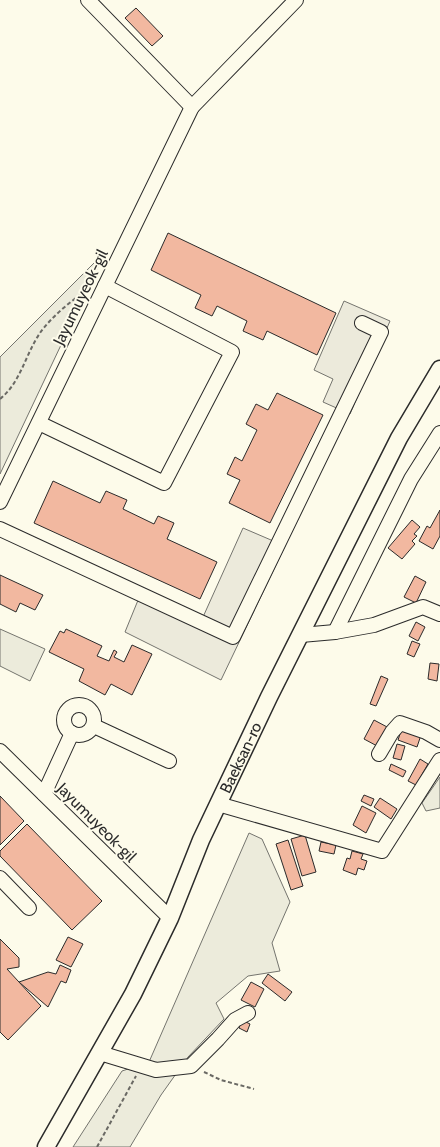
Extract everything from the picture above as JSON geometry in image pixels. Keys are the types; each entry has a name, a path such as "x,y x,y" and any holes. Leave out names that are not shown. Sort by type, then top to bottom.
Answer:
{"main road":[{"name":"Baeksan-ro","path":"46,1147 133,994 170,918 218,804 269,698 399,438 440,369"}],"street":[{"path":"88,0 192,107"},
{"name":"Jayumuyeok-gil","path":"0,502 192,107 296,0"},
{"path":"39,423 164,483 232,352 105,286"},
{"path":"0,529 233,637 381,332 362,323"},
{"path":"335,632 411,479 440,433"},
{"path":"301,635 335,632 374,625 423,607 440,614"},
{"path":"79,704 88,707 94,716 94,726 87,733 77,735 72,733 65,726 66,711 79,704"},
{"path":"379,754 392,732 400,723 426,732 440,740"},
{"path":"94,726 169,761"},
{"path":"44,794 72,733"},
{"name":"Jayumuyeok-gil","path":"0,751 170,918"},
{"path":"218,804 382,851 440,760"},
{"path":"0,878 29,908"},
{"path":"100,1053 156,1070 191,1066 235,1020 248,1013"}],"path":[{"path":"0,399 9,392 40,333 72,299 92,287 105,286"},
{"path":"97,1147 142,1066"},
{"path":"191,1066 220,1080 254,1089"}],"shaded area":[{"path":"105,252 0,474 0,357"},
{"path":"344,301 390,321 350,414 323,402 333,379 314,370"},
{"path":"243,528 285,546 221,680 125,632 143,588 203,617"},
{"path":"0,629 45,649 30,681 0,666"},
{"path":"440,777 440,808 426,811 422,803"},
{"path":"249,833 262,839 290,902 272,943 280,971 248,976 216,1003 224,1019 188,1057 161,1095 130,1147 73,1147 122,1071 149,1062"}],"building":[{"path":"136,8 163,36 152,46 125,18"},
{"path":"168,233 336,313 317,355 267,331 263,340 243,331 247,321 217,306 212,316 195,308 201,295 151,270"},
{"path":"277,393 323,415 270,523 229,503 240,480 227,474 235,457 242,461 257,430 246,424 256,404 268,410"},
{"path":"53,481 100,503 106,491 127,500 123,509 154,524 158,516 174,523 167,539 217,562 200,599 34,523"},
{"path":"440,510 440,536 433,549 419,541 427,526 430,528"},
{"path":"412,520 420,527 414,534 417,536 412,541 415,544 402,559 388,548"},
{"path":"0,575 43,595 35,610 20,603 16,612 0,604"},
{"path":"415,576 426,582 416,603 404,597"},
{"path":"416,622 425,627 418,641 409,636"},
{"path":"66,629 102,646 97,656 109,661 114,650 117,652 114,657 124,662 132,645 152,654 132,695 111,684 105,695 79,681 84,669 49,652 60,631 64,633"},
{"path":"412,641 420,644 414,657 407,654"},
{"path":"430,663 439,664 437,681 428,679"},
{"path":"381,676 388,679 376,706 370,704"},
{"path":"374,720 389,728 379,747 364,739"},
{"path":"402,728 421,735 417,747 398,740"},
{"path":"397,744 405,746 401,760 393,758"},
{"path":"420,759 428,764 416,785 408,781"},
{"path":"391,764 406,771 403,777 389,770"},
{"path":"364,795 374,799 371,806 361,801"},
{"path":"0,796 24,821 0,845"},
{"path":"380,798 397,809 391,819 374,807"},
{"path":"362,806 376,813 366,833 353,825"},
{"path":"27,824 102,901 72,930 0,856 0,851"},
{"path":"305,835 316,872 302,876 291,839"},
{"path":"288,840 303,886 291,890 276,844"},
{"path":"321,842 336,845 334,854 319,851"},
{"path":"352,851 363,854 361,859 367,861 364,870 358,868 356,875 343,870 347,858 350,859"},
{"path":"68,937 83,944 71,967 56,960"},
{"path":"0,939 19,958 19,967 7,969 41,1006 8,1040 0,1032"},
{"path":"60,965 71,970 66,983 61,981 48,1007 19,982 48,972 56,974"},
{"path":"268,974 292,992 285,1001 262,983"},
{"path":"251,982 264,989 255,1007 241,1000"},
{"path":"242,1020 250,1024 247,1032 239,1028"}]}
